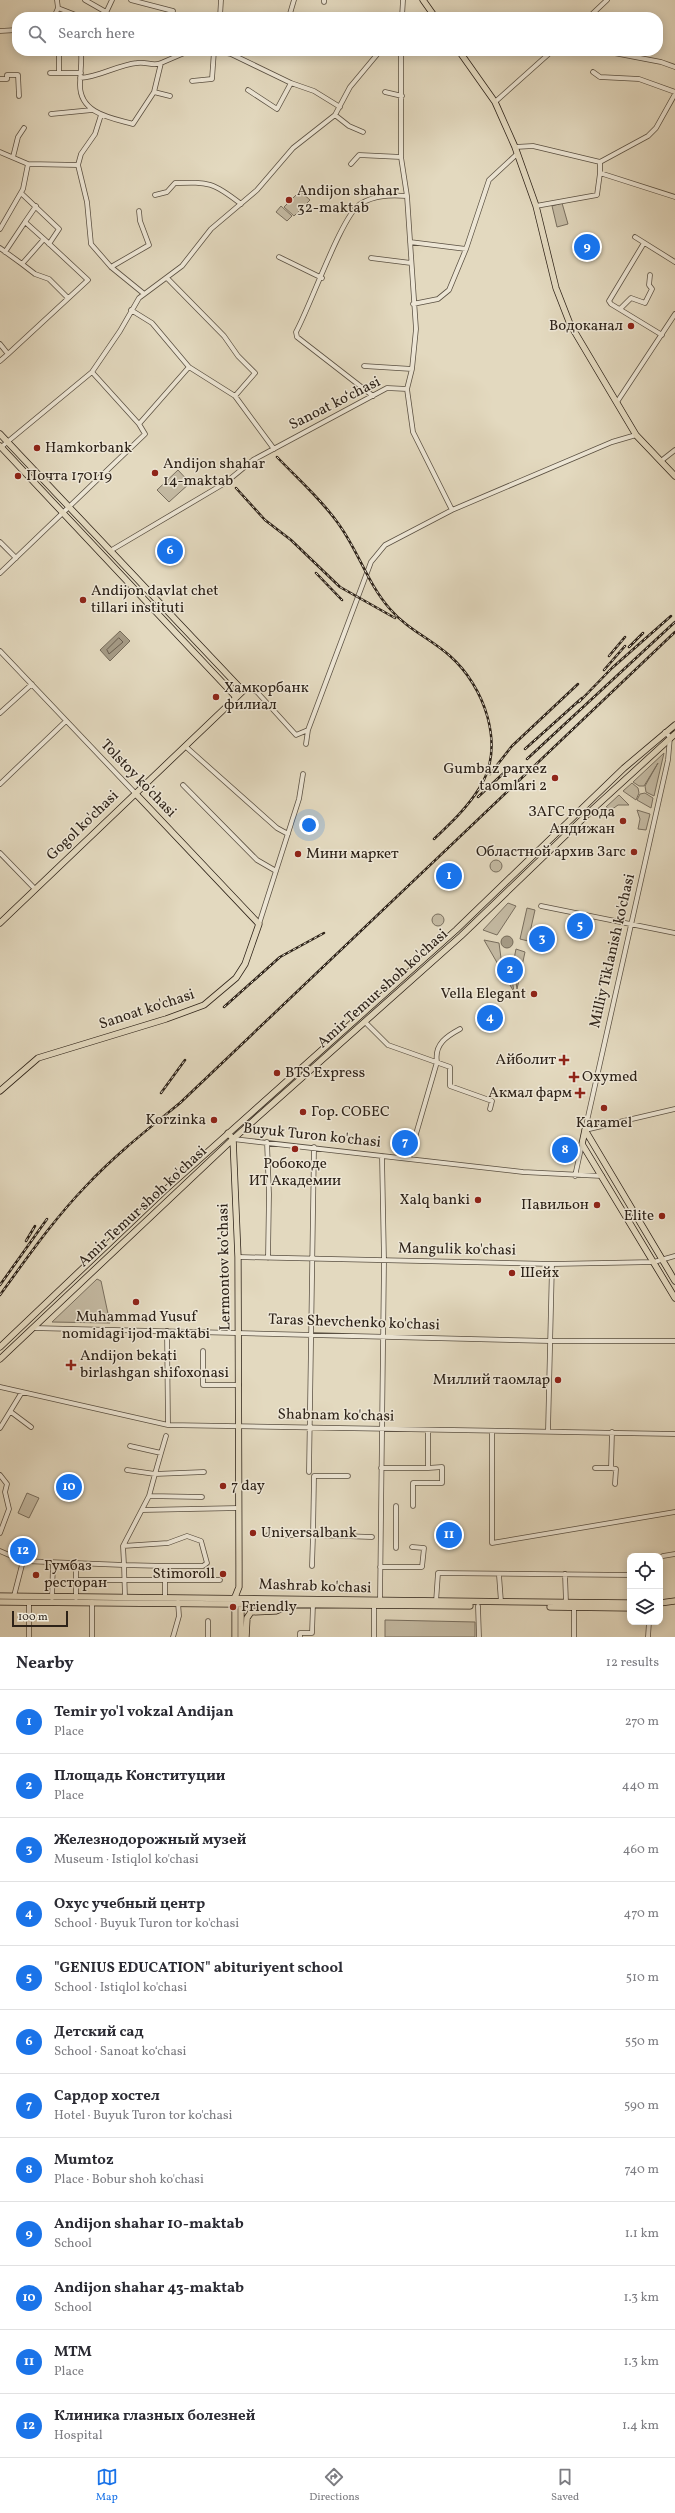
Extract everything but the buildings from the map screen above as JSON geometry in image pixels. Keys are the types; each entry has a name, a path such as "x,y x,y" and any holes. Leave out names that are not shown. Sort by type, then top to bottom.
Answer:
{"main road":[{"path":"424,0 432,12"},
{"path":"463,56 495,102 515,147 536,206 556,288 564,310 636,435 675,476"},
{"path":"0,434 243,691"},
{"path":"0,447 190,645 236,696"},
{"path":"190,645 195,640"},
{"path":"204,660 210,655"},
{"name":"Gogol ko'chasi","path":"0,923 236,696 243,691"},
{"name":"Amir Temur shoh ko'chasi","path":"0,1347 228,1134 456,930 624,768 675,725"},
{"name":"Amir Temur shoh ko'chasi","path":"0,1359 233,1139 461,936 673,736"},
{"name":"Tolstoy ko'chasi","path":"135,793 259,924"},
{"name":"Sanoat ko'chasi","path":"0,1092 38,1058 166,1019 204,1005 236,978 245,964 259,924"},
{"path":"456,930 461,936"},
{"path":"585,1130 582,1144 675,1298"},
{"path":"585,1130 675,1281"},
{"path":"228,1134 233,1139"},
{"name":"Lermontov ko’chasi","path":"233,1139 238,1257 239,1332 238,1600 235,1637"},
{"name":"Mashrab ko'chasi","path":"0,1596 52,1598 165,1597 292,1604 374,1606 478,1606 627,1602"},
{"name":"Lermontov ko’chasi","path":"238,1600 241,1637"},
{"name":"Mashrab ko'chasi","path":"0,1602 178,1602 238,1600 502,1602 574,1607 627,1608"},
{"path":"663,1602 675,1600"},
{"path":"246,1637 247,1618 251,1612 276,1611 292,1604"}],"street":[{"path":"56,12 58,8 57,0"},
{"path":"85,0 106,12 112,0"},
{"path":"131,0 173,11"},
{"path":"216,0 221,0 220,12"},
{"path":"290,12 294,0"},
{"path":"402,12 403,0"},
{"path":"594,12 607,0"},
{"path":"58,8 68,12"},
{"path":"0,31 12,30"},
{"path":"58,56 59,73"},
{"path":"81,56 82,96 92,110 101,115 133,124 154,92 161,62"},
{"path":"50,73 92,77 138,62 156,65 176,56"},
{"path":"192,81 212,80 214,56"},
{"path":"235,56 290,83 314,91 340,107"},
{"path":"0,447 92,372 143,293 167,278 186,262 211,229 257,190 293,148 335,115 350,87 376,56"},
{"path":"401,56 401,157 407,196 416,342 407,389 413,432 452,510"},
{"path":"495,102 546,56"},
{"path":"630,56 661,62 675,67"},
{"path":"515,147 533,146 600,162 648,136 656,128 675,93 639,79 600,77 593,72"},
{"path":"0,79 7,79 7,75 18,75 19,96"},
{"path":"248,90 277,109 290,83"},
{"path":"154,92 170,96"},
{"path":"385,92 402,96"},
{"path":"50,114 92,110"},
{"path":"101,115 95,134 81,154 78,165 87,202 91,244 111,267 143,293"},
{"path":"335,115 349,126 363,132"},
{"path":"13,157 18,137 24,128"},
{"path":"0,152 28,164 78,165"},
{"path":"413,304 438,299 449,290 466,249 489,180 517,154"},
{"path":"352,164 359,155 401,157"},
{"path":"536,206 597,195 600,162"},
{"path":"0,229 21,193 28,164"},
{"path":"600,173 675,197"},
{"path":"155,195 167,192 174,183 204,182 223,190 241,204"},
{"path":"21,193 59,228 49,244"},
{"path":"373,396 296,335 346,221 358,205 380,195 407,196"},
{"path":"5,252 36,206"},
{"path":"111,267 149,245 140,222 139,211"},
{"path":"0,361 88,280 25,222"},
{"path":"635,237 675,262"},
{"path":"22,264 44,240"},
{"path":"410,242 466,249"},
{"path":"644,243 609,301 662,334"},
{"path":"0,248 35,274 49,279 68,298"},
{"path":"279,257 322,278"},
{"path":"371,258 410,263"},
{"path":"620,309 630,298 645,303 652,289 649,285 650,275"},
{"path":"167,278 224,336 238,356 255,373 234,396"},
{"path":"131,310 152,323 188,367 234,396 274,449"},
{"path":"617,402 675,314"},
{"path":"0,344 8,354"},
{"path":"364,366 412,369"},
{"path":"139,424 188,367"},
{"path":"0,573 145,434 139,424 92,372"},
{"name":"Sanoat koʻchasi","path":"110,551 225,483 253,460 387,388 407,389"},
{"path":"306,744 308,730 371,562 385,546 452,510 612,442 636,435"},
{"path":"661,461 675,450"},
{"path":"0,542 16,558"},
{"name":"Tolstoy ko'chasi","path":"0,651 135,793"},
{"path":"0,713 32,684"},
{"path":"243,691 250,688 257,692 296,735 308,730"},
{"path":"0,784 66,721"},
{"path":"665,732 673,736"},
{"name":"Milliy Tiklanish ko'chasi","path":"585,1130 673,736"},
{"path":"185,746 277,828 288,834"},
{"name":"Sanoat ko'chasi","path":"259,924 288,834 300,793 303,774"},
{"path":"183,785 257,860 276,871"},
{"path":"0,854 35,889"},
{"path":"541,906 675,933"},
{"path":"365,1022 388,1045 451,1068 450,1086 492,1100 490,1109"},
{"path":"409,1158 437,1062 436,1057 443,1038 460,1029"},
{"path":"585,1130 675,1109"},
{"name":"Buyuk Turon ko'chasi","path":"233,1139 574,1176 602,1176"},
{"path":"267,1142 268,1258"},
{"path":"574,1176 582,1144"},
{"path":"309,1472 314,1147"},
{"path":"380,1601 384,1261 382,1156"},
{"name":"Mangulik ko'chasi","path":"238,1257 552,1264 654,1262 675,1256"},
{"path":"548,1431 552,1264"},
{"name":"Taras Shevchenko ko'chasi","path":"32,1328 550,1341 675,1341"},
{"path":"167,1331 168,1425"},
{"path":"203,1351 203,1384 239,1385"},
{"name":"Shabnam ko'chasi","path":"0,1387 168,1425 675,1434"},
{"path":"0,1428 22,1392"},
{"path":"10,1412 31,1427"},
{"path":"428,1430 428,1468"},
{"path":"492,1431 491,1543 675,1512"},
{"path":"611,1468 612,1432"},
{"path":"125,1598 123,1546 149,1496 166,1436"},
{"path":"130,1446 161,1453"},
{"path":"381,1468 442,1468 442,1483 413,1484 412,1506"},
{"path":"595,1468 616,1469 615,1484"},
{"path":"127,1470 156,1474 204,1472"},
{"path":"0,1475 7,1484 5,1492 9,1509 0,1533"},
{"path":"312,1566 314,1476 348,1476"},
{"path":"149,1496 202,1497"},
{"path":"396,1506 396,1548"},
{"path":"142,1510 239,1508"},
{"path":"268,1535 372,1537"},
{"path":"0,1551 23,1560 52,1563 203,1566 207,1563 201,1542 187,1536 168,1543 123,1546"},
{"path":"380,1567 422,1567 424,1548 412,1547"},
{"path":"663,1556 675,1554"},
{"path":"14,1596 23,1560"},
{"path":"52,1563 52,1598"},
{"path":"76,1564 76,1598"},
{"path":"165,1566 165,1597"},
{"path":"436,1602 438,1574 627,1575"},
{"path":"565,1574 566,1603"},
{"path":"499,1575 502,1602"},
{"path":"76,1580 220,1580"},
{"path":"29,1602 29,1637"},
{"path":"92,1602 92,1637"},
{"path":"173,1637 179,1616 178,1602"},
{"path":"300,1637 300,1633 312,1634 313,1604"},
{"name":"Mashrab ko'chasi","path":"374,1606 374,1637"},
{"path":"478,1606 479,1637"},
{"path":"574,1607 574,1637"},
{"path":"208,1621 208,1637"},
{"path":"648,1637 649,1625"}],"shaded area":[{"path":"300,191 310,200 294,216 284,207"},
{"path":"562,203 568,224 557,227 552,206"},
{"path":"281,206 292,216 287,221 276,212"},
{"path":"178,470 190,483 169,502 157,490"},
{"path":"664,753 654,796 646,792 645,786 658,763 644,786 639,786 633,782"},
{"path":"632,783 638,788 639,793 636,800 623,791"},
{"path":"645,793 653,798 651,808 637,800 640,794"},
{"path":"619,795 629,805 618,805 611,810 606,807"},
{"path":"637,810 650,814 646,830 638,829 640,819"},
{"path":"494,860 498,860 502,866 498,872 494,872 490,868 490,864"},
{"path":"508,903 516,906 497,935 483,930"},
{"path":"527,908 535,910 528,941 520,939"},
{"path":"436,914 440,914 444,920 440,926 436,926 432,922 432,918"},
{"path":"484,940 499,943 501,958 506,969 510,966 514,992"},
{"path":"516,949 525,952 517,989 513,964"},
{"path":"97,1279 101,1281 110,1323 52,1322"},
{"path":"27,1493 39,1498 29,1518 18,1513"},
{"path":"385,1620 475,1622 475,1637 385,1637"}],"water":[{"path":"120,631 130,641 110,661 100,650"},
{"path":"505,936 509,936 513,942 509,948 505,948 501,944 501,940"}],"railway":[{"path":"277,457 318,499 340,526 382,599 390,609 411,628 450,656 462,669 473,683 488,717 491,735 491,753 488,771 480,787 470,801 434,839"},
{"path":"236,488 265,520 291,540 340,587 395,618"},
{"path":"316,573 342,600"},
{"path":"579,702 612,668 671,616"},
{"path":"527,759 675,622"},
{"path":"0,1295 52,1225 74,1199 108,1164 180,1103 675,632"},
{"path":"629,647 643,633"},
{"path":"609,656 625,637"},
{"path":"604,670 625,646"},
{"path":"490,774 512,746 578,684"},
{"path":"525,749 582,698"},
{"path":"478,797 507,770"},
{"path":"224,1007 280,957 324,933"},
{"path":"161,1093 185,1060"},
{"path":"0,1285 47,1219"},
{"path":"26,1241 35,1226"}],"place":[{"name":"Andijon shahar 32-maktab","path":"289,200"},
{"name":"Andijon shahar 10-maktab","path":"587,247"},
{"name":"Водоканал","path":"631,326"},
{"name":"Hamkorbank","path":"37,448"},
{"name":"Andijon shahar 14-maktab","path":"155,473"},
{"name":"Почта 170119","path":"18,476"},
{"name":"Детский сад","path":"170,551"},
{"name":"Andijon davlat chet tillari instituti","path":"83,600"},
{"name":"Хамкорбанк филиал","path":"216,697"},
{"name":"Gumbaz parxez taomlari 2","path":"555,778"},
{"name":"ЗАГС города Андижан","path":"623,821"},
{"name":"Областной архив Загс","path":"634,852"},
{"name":"Мини маркет","path":"298,854"},
{"name":"Temir yo'l vokzal Andijan","path":"449,876"},
{"name":"\"GENIUS EDUCATION\" abituriyent school","path":"580,926"},
{"name":"Железнодорожный музей","path":"542,939"},
{"name":"Площадь Конституции","path":"510,970"},
{"name":"Vella Elegant","path":"534,994"},
{"name":"Охус учебный центр","path":"490,1018"},
{"name":"Айболит","path":"564,1060"},
{"name":"BTS Express","path":"277,1073"},
{"name":"Oxymed","path":"574,1077"},
{"name":"Акмал фарм","path":"580,1093"},
{"name":"Karamel","path":"604,1108"},
{"name":"Гор. СОБЕС","path":"303,1112"},
{"name":"Korzinka","path":"214,1120"},
{"name":"Сардор хостел","path":"405,1143"},
{"name":"Робокоде ИТ Академии","path":"295,1149"},
{"name":"Mumtoz","path":"565,1150"},
{"name":"Xalq banki","path":"478,1200"},
{"name":"Павильон","path":"597,1205"},
{"name":"Elite","path":"662,1216"},
{"name":"Шейх","path":"512,1273"},
{"name":"Muhammad Yusuf nomidagi ijod maktabi","path":"136,1302"},
{"name":"Аndijon bekati birlashgan shifoxonasi","path":"71,1365"},
{"name":"Миллий таомлар","path":"558,1380"},
{"name":"7 day","path":"223,1486"},
{"name":"Andijon shahar 43-maktab","path":"69,1487"},
{"name":"Universalbank","path":"253,1533"},
{"name":"MTM","path":"449,1535"},
{"name":"Клиника глазных болезней","path":"23,1551"},
{"name":"Stimoroll","path":"223,1574"},
{"name":"Гумбаз ресторан","path":"36,1575"},
{"name":"Friendly","path":"233,1607"}]}
